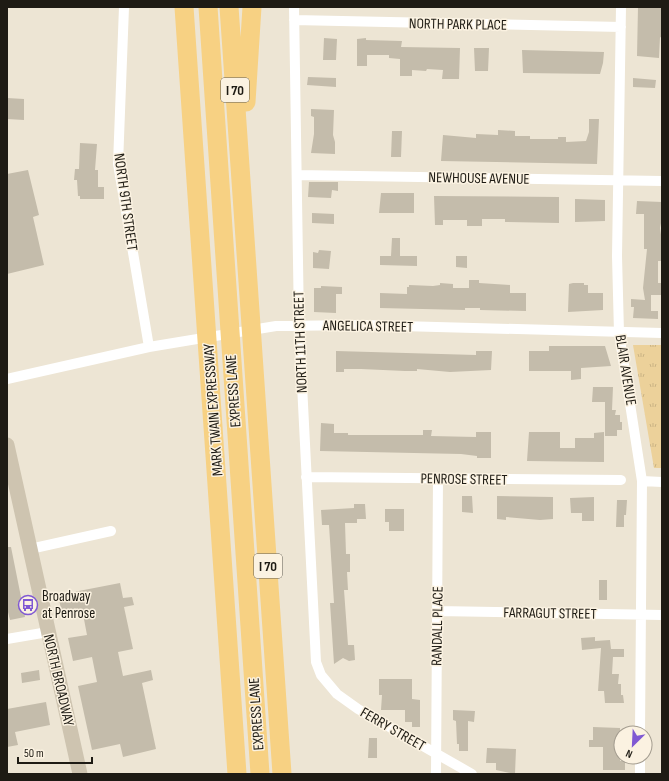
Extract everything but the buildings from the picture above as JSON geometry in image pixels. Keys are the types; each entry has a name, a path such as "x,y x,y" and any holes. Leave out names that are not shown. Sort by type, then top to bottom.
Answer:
{"highway":[{"path":"175,7 186,47"},
{"path":"184,7 186,47"},
{"name":"EXPRESS LANE","path":"208,7 260,774"},
{"name":"I 70","path":"229,7 282,774"},
{"path":"241,173 252,7"},
{"name":"MARK TWAIN EXPRESSWAY","path":"186,47 238,774"}],"main road":[{"name":"NORTH BROADWAY","path":"7,445 80,774"}],"street":[{"name":"NORTH 9TH STREET","path":"124,7 118,164 149,347"},
{"name":"NORTH 11TH STREET","path":"294,7 299,325 314,650 321,675"},
{"name":"BLAIR AVENUE","path":"621,7 618,180 619,333 642,482 640,725"},
{"name":"NORTH PARK PLACE","path":"294,20 621,27"},
{"name":"NEWHOUSE AVENUE","path":"297,175 662,181"},
{"name":"ANGELICA STREET","path":"7,380 149,347 276,326 299,325 662,333"},
{"name":"PENROSE STREET","path":"306,477 621,480"},
{"name":"RANDALL PLACE","path":"436,774 438,478"},
{"path":"642,482 662,482"},
{"path":"30,549 110,531"},
{"name":"FARRAGUT STREET","path":"437,611 662,615"},
{"path":"7,639 48,632"},
{"name":"FERRY STREET","path":"321,675 337,694 358,709 472,774"}],"green space":[{"path":"633,345 662,345 662,468 654,468"}],"place":[{"name":"Broadway at Penrose","path":"28,605"}]}
